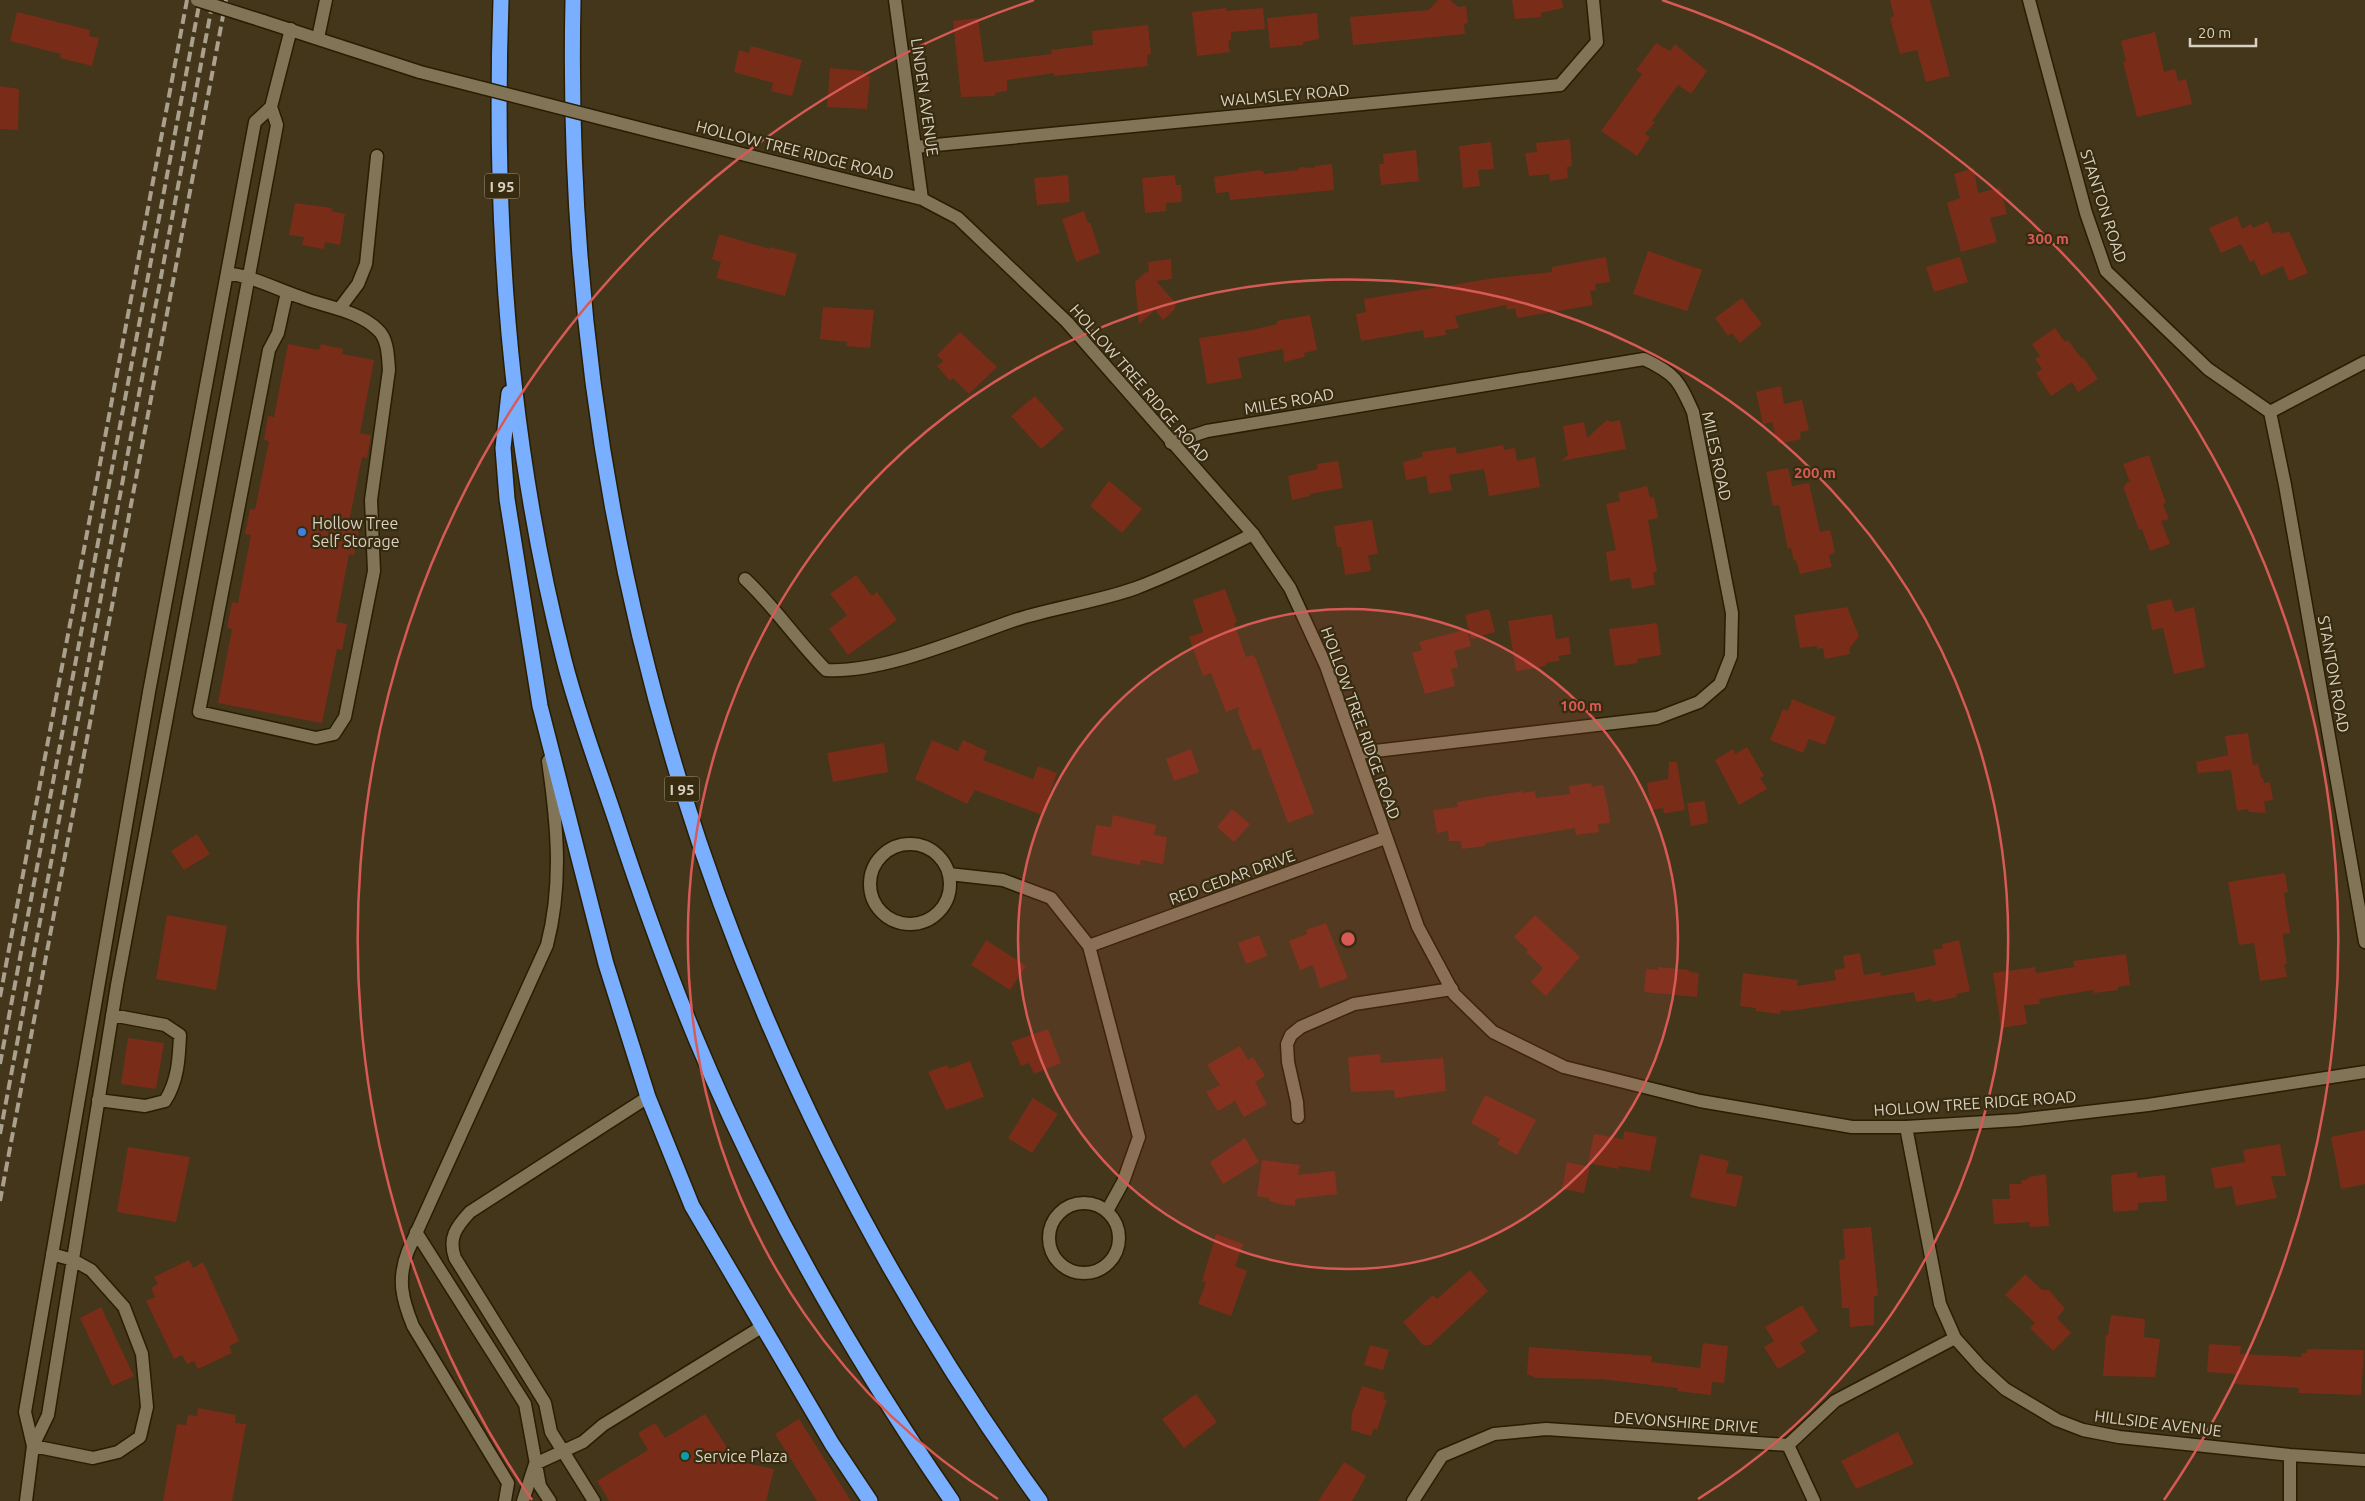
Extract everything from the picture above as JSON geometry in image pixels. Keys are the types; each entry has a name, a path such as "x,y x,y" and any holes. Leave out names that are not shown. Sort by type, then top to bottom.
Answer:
{"highway":[{"name":"I 95","path":"501,0 499,100 504,276 512,371 535,523 563,659 584,732 666,964 729,1114 802,1258 884,1399 952,1501"},
{"name":"I 95","path":"573,0 575,202 589,362 601,442 630,600 671,755 695,832 736,944 782,1055 815,1127 851,1199 926,1330 974,1405 1040,1501"},
{"path":"512,371 503,448 507,499 540,706 606,964 648,1097 692,1206 832,1444 870,1501"}],"street":[{"name":"HOLLOW TREE RIDGE ROAD","path":"197,0 420,72 922,199 958,218 996,252 1066,322 1171,444 1253,534 1290,588 1326,666 1418,927 1452,989 1493,1032 1564,1066 1700,1101 1852,1126 1906,1127 2018,1120 2148,1105 2365,1072"},
{"path":"318,38 326,0"},
{"name":"LINDEN AVENUE","path":"896,0 922,199"},
{"name":"WALMSLEY ROAD","path":"915,147 1560,85 1597,42 1593,0"},
{"name":"STANTON ROAD","path":"2028,0 2086,213 2106,271 2208,370 2270,412 2285,484 2365,942"},
{"path":"33,1446 25,1412 149,692 256,122 271,107 291,29"},
{"path":"26,1501 33,1446 48,1415 112,1015 277,125 271,107"},
{"path":"340,308 358,284 366,264 378,156"},
{"path":"227,272 249,276 287,292 340,308 379,330 388,349 390,370 371,500 374,571 345,717 334,734 316,738 199,712 270,350 278,333 287,292"},
{"name":"MILES ROAD","path":"1171,444 1207,431 1644,359 1666,369 1681,387 1692,412 1732,613 1731,656 1720,684 1699,702 1656,718 1358,753"},
{"path":"2270,412 2365,362"},
{"path":"745,579 769,602 803,647 826,670 848,671 888,663 1020,619 1135,588 1200,561 1253,534"},
{"path":"505,1501 508,1483 413,1326 403,1302 402,1270 416,1232 547,945 554,920 558,883 556,816 540,706"},
{"name":"RED CEDAR DRIVE","path":"1089,946 1386,838"},
{"path":"904,844 919,844 932,850 943,861 949,874 950,889 945,904 935,915 922,922 908,925 893,921 881,912 872,900 869,886 871,871 878,858 890,848 904,844"},
{"path":"949,874 1003,880 1051,898 1089,946 1139,1138 1123,1182 1107,1211"},
{"path":"1298,1117 1297,1102 1288,1062 1287,1044 1291,1035 1301,1027 1354,1004 1452,989"},
{"path":"98,1100 145,1106 165,1101 172,1090 179,1059 180,1035 164,1026 112,1015"},
{"path":"594,1501 551,1432 545,1402 455,1258 452,1250 453,1237 454,1231 470,1212 648,1097"},
{"name":"HILLSIDE AVENUE","path":"1906,1127 1940,1304 1955,1338 1981,1367 2005,1389 2037,1409 2083,1430 2119,1437 2290,1455 2365,1460"},
{"path":"1084,1202 1096,1205 1107,1211 1115,1221 1119,1233 1119,1245 1114,1257 1106,1266 1095,1272 1083,1274 1071,1272 1060,1265 1053,1256 1049,1244 1049,1231 1053,1220 1061,1210 1072,1204 1084,1202"},
{"path":"416,1232 524,1404 534,1464 540,1486 550,1501"},
{"path":"33,1446 93,1458 118,1452 140,1437 147,1407 142,1354 124,1306 91,1270 73,1260 52,1254"},
{"path":"534,1464 583,1442 603,1425 763,1326"},
{"path":"1814,1501 1788,1445 1836,1401 1955,1338"},
{"name":"DEVONSHIRE DRIVE","path":"1414,1501 1442,1456 1494,1434 1546,1429 1788,1445"},
{"path":"2290,1455 2290,1501"},
{"path":"524,1501 534,1464"}],"building":[{"path":"1438,0 1450,0 1458,7 1466,6 1468,23 1464,24 1465,34 1353,45 1350,17 1429,10"},
{"path":"1512,0 1562,0 1563,8 1541,13 1541,17 1515,19"},
{"path":"1890,0 1930,0 1950,76 1926,82 1917,50 1900,54 1890,18 1894,16"},
{"path":"1226,8 1227,11 1263,8 1265,29 1231,32 1231,40 1228,41 1230,52 1197,56 1192,12"},
{"path":"17,12 90,30 89,36 99,38 92,66 60,58 61,54 10,41"},
{"path":"1317,13 1319,39 1303,42 1303,45 1270,48 1267,18"},
{"path":"978,18 984,62 1052,54 1051,50 1093,45 1092,31 1148,25 1151,54 1147,55 1148,66 1054,76 1054,73 1007,80 1007,91 995,93 995,96 961,97 953,21"},
{"path":"2155,32 2164,72 2175,69 2178,81 2186,79 2192,104 2137,117 2123,62 2126,61 2121,41"},
{"path":"1656,43 1670,51 1675,44 1707,71 1691,94 1678,85 1652,121 1655,122 1645,134 1650,137 1637,156 1601,131 1642,74 1636,70"},
{"path":"751,46 802,60 792,96 771,91 773,83 734,72 739,50 749,53"},
{"path":"830,68 864,71 864,75 870,76 867,109 827,107"},
{"path":"0,86 19,89 18,130 0,129"},
{"path":"1570,139 1572,166 1567,167 1568,178 1550,181 1549,174 1529,176 1525,153 1537,152 1536,143"},
{"path":"1491,142 1494,169 1478,170 1480,186 1463,188 1459,146"},
{"path":"1416,150 1419,181 1381,185 1379,164 1384,164 1383,154"},
{"path":"1332,164 1334,190 1230,200 1229,192 1216,193 1214,177 1260,170 1264,174 1299,170 1299,167 1315,168 1315,166"},
{"path":"1974,168 1978,193 2000,188 2007,214 1990,218 1997,242 1961,252 1947,203 1960,198 1954,174"},
{"path":"1068,175 1070,202 1037,205 1034,178"},
{"path":"1175,175 1176,185 1181,185 1182,202 1166,203 1166,211 1145,213 1142,178"},
{"path":"295,203 332,208 331,211 345,214 340,245 325,242 324,249 312,247 302,245 304,237 289,235"},
{"path":"1084,211 1088,223 1090,222 1100,253 1076,262 1062,219"},
{"path":"2237,216 2242,229 2251,224 2253,228 2268,221 2273,234 2280,231 2281,234 2289,231 2308,273 2289,281 2283,266 2261,276 2254,260 2250,262 2241,244 2221,253 2209,228"},
{"path":"719,234 770,249 770,247 797,254 785,296 716,278 721,262 712,259"},
{"path":"1648,251 1702,270 1687,311 1633,294"},
{"path":"1606,257 1610,282 1595,284 1596,290 1590,291 1593,305 1517,318 1515,308 1508,310 1506,305 1455,316 1459,328 1445,330 1446,335 1424,338 1423,330 1361,341 1356,314 1366,312 1364,299 1495,278 1552,272 1552,267"},
{"path":"1960,257 1968,282 1934,292 1926,267"},
{"path":"1171,259 1172,279 1156,281 1175,302 1175,309 1163,320 1155,310 1139,324 1135,282 1147,271 1149,273 1148,262"},
{"path":"1742,298 1762,324 1740,343 1732,333 1728,336 1715,318"},
{"path":"823,307 874,310 870,348 846,346 847,342 820,339"},
{"path":"1310,315 1317,350 1304,353 1305,357 1284,362 1283,349 1238,358 1242,378 1207,384 1199,338 1252,330 1277,324 1277,321"},
{"path":"2055,328 2065,342 2068,340 2081,358 2083,357 2098,379 2078,392 2072,382 2051,396 2036,373 2042,369 2035,359 2040,356 2032,344"},
{"path":"960,332 997,367 969,394 953,378 950,381 937,366 943,361 937,355"},
{"name":"Hollow Tree Self Storage","path":"288,344 319,350 321,344 343,349 342,354 374,360 360,433 371,435 367,458 362,457 348,527 359,529 354,555 349,554 336,622 347,624 342,650 337,649 322,723 218,703 232,629 227,628 232,602 238,603 251,535 245,534 250,509 255,510 269,441 264,440 268,416 274,417"},
{"path":"1781,386 1784,404 1802,400 1809,430 1800,432 1801,439 1778,444 1772,422 1763,424 1756,392"},
{"path":"1035,396 1064,429 1041,449 1011,416"},
{"path":"1607,420 1611,422 1620,420 1626,449 1561,461 1568,455 1563,426 1584,422 1587,438"},
{"path":"1503,445 1504,450 1515,448 1517,461 1535,457 1540,487 1489,496 1484,469 1449,475 1452,490 1429,494 1426,476 1406,480 1403,462 1423,457 1422,452 1455,447 1457,454"},
{"path":"2149,455 2166,503 2163,504 2169,519 2161,521 2170,544 2150,551 2142,529 2139,530 2124,489 2125,484 2130,482 2123,464"},
{"path":"1338,461 1343,488 1310,494 1310,496 1292,500 1288,476 1318,469 1317,464"},
{"path":"1788,468 1792,486 1809,483 1820,532 1830,530 1835,552 1829,555 1832,567 1800,574 1791,548 1788,549 1779,505 1773,506 1766,472"},
{"path":"1109,481 1142,509 1122,533 1090,506"},
{"path":"1647,486 1650,498 1654,497 1658,518 1648,520 1657,572 1653,573 1655,585 1632,589 1630,578 1610,581 1606,552 1616,550 1606,504 1620,501 1618,493"},
{"path":"1372,520 1378,554 1368,555 1371,571 1345,575 1341,547 1337,547 1334,526"},
{"path":"856,575 872,596 877,592 897,620 848,655 829,629 847,615 830,594"},
{"path":"1225,589 1237,622 1234,623 1246,657 1253,655 1256,659 1314,813 1288,823 1260,748 1253,751 1238,713 1239,707 1226,712 1211,673 1203,676 1189,637 1203,632 1193,600"},
{"path":"2171,599 2175,612 2194,607 2205,667 2174,674 2163,628 2152,630 2147,605"},
{"path":"1847,607 1859,636 1849,649 1850,654 1825,659 1823,648 1817,649 1817,646 1800,648 1794,615"},
{"path":"1489,609 1495,632 1471,639 1465,615"},
{"path":"1552,614 1556,639 1569,637 1571,654 1558,656 1560,661 1546,663 1546,666 1516,671 1508,621"},
{"path":"1657,623 1661,655 1637,659 1638,663 1615,666 1609,629"},
{"path":"1467,629 1471,646 1454,651 1458,667 1451,669 1455,686 1425,694 1412,653 1422,650 1419,642"},
{"path":"1792,699 1836,717 1825,745 1809,739 1803,753 1770,740 1783,709 1788,711"},
{"path":"2248,733 2253,765 2258,764 2264,783 2270,782 2273,800 2264,801 2266,813 2250,812 2247,809 2237,811 2231,770 2198,773 2196,762 2228,755 2225,736"},
{"path":"932,740 958,751 963,740 987,751 983,760 1033,779 1038,766 1057,773 1042,815 975,790 967,804 915,779"},
{"path":"884,743 888,772 833,782 827,753"},
{"path":"1747,747 1764,776 1760,778 1767,789 1739,805 1715,760 1733,749 1735,754"},
{"path":"1191,749 1199,772 1174,781 1166,759"},
{"path":"1669,762 1677,762 1685,810 1664,813 1663,808 1651,810 1647,783 1668,779"},
{"path":"1591,783 1592,787 1603,785 1608,806 1610,823 1598,824 1599,832 1576,835 1575,828 1485,843 1485,846 1462,849 1461,841 1449,841 1448,831 1437,833 1433,810 1458,807 1457,802 1523,791 1523,793 1535,791 1536,798 1570,794 1569,786"},
{"path":"1705,801 1708,823 1691,826 1687,803"},
{"path":"1232,809 1250,824 1234,842 1217,827"},
{"path":"1113,815 1156,825 1154,835 1167,837 1163,864 1141,860 1140,865 1091,855 1096,825 1111,827"},
{"path":"197,834 210,854 184,870 171,851"},
{"path":"2285,873 2288,892 2284,893 2290,933 2283,934 2287,964 2284,964 2287,977 2260,981 2254,943 2239,945 2228,882"},
{"path":"167,915 227,926 216,990 156,979"},
{"path":"1535,915 1580,957 1546,996 1531,982 1543,968 1514,937"},
{"path":"1326,923 1348,978 1320,988 1313,965 1300,970 1289,941 1307,934 1306,930"},
{"path":"1259,935 1267,956 1246,964 1238,943"},
{"path":"986,940 1026,966 1010,990 971,965"},
{"path":"1959,940 1970,991 1956,994 1957,997 1933,1002 1932,999 1916,1002 1914,992 1790,1011 1781,1010 1780,1014 1756,1011 1756,1008 1740,1006 1743,973 1798,980 1797,986 1836,980 1834,970 1845,968 1843,956 1860,953 1864,975 1880,972 1881,976 1936,965 1933,950 1943,948 1942,944"},
{"path":"2126,954 2130,985 2118,987 2118,990 2094,993 2093,990 2039,999 2040,1004 2024,1005 2027,1024 2001,1028 1993,973 2035,967 2036,973 2074,967 2073,961"},
{"path":"1658,967 1689,970 1689,972 1699,973 1697,997 1644,992 1646,969 1658,970"},
{"path":"1048,1029 1061,1063 1034,1074 1029,1063 1021,1066 1011,1042"},
{"path":"128,1038 164,1043 156,1089 121,1084"},
{"path":"1240,1046 1248,1060 1253,1057 1265,1076 1255,1082 1267,1104 1244,1117 1235,1101 1217,1110 1206,1092 1220,1085 1207,1065"},
{"path":"1380,1054 1381,1063 1443,1058 1446,1091 1395,1098 1394,1090 1351,1092 1348,1057"},
{"path":"970,1061 984,1097 946,1110 928,1072 947,1065 949,1069"},
{"path":"1485,1095 1536,1120 1517,1155 1497,1144 1500,1139 1471,1123"},
{"path":"1033,1098 1058,1114 1032,1153 1008,1138"},
{"path":"2365,1130 2365,1184 2341,1189 2331,1137"},
{"path":"1624,1131 1657,1137 1650,1171 1619,1166 1618,1169 1588,1163 1594,1134 1623,1139"},
{"path":"1245,1138 1259,1162 1223,1184 1210,1162"},
{"path":"2280,1144 2286,1176 2271,1176 2277,1198 2236,1206 2232,1186 2215,1189 2211,1168 2245,1162 2243,1150"},
{"path":"128,1147 190,1157 176,1222 117,1212"},
{"path":"1700,1154 1729,1161 1726,1173 1743,1176 1736,1207 1690,1197"},
{"path":"1262,1160 1300,1165 1298,1175 1335,1171 1337,1194 1295,1199 1295,1206 1279,1204 1269,1201 1269,1198 1257,1196"},
{"path":"1567,1162 1590,1167 1584,1193 1562,1189"},
{"path":"2137,1172 2137,1178 2165,1175 2167,1201 2138,1203 2138,1210 2113,1212 2111,1175"},
{"path":"2046,1174 2049,1226 2030,1227 2030,1222 1994,1224 1992,1199 2010,1199 2009,1184 2022,1184 2021,1180"},
{"path":"1871,1227 1878,1296 1874,1296 1874,1325 1850,1327 1849,1308 1842,1308 1839,1260 1845,1259 1843,1229"},
{"path":"1216,1234 1243,1244 1235,1266 1247,1271 1231,1316 1198,1304 1206,1282 1202,1281"},
{"path":"189,1260 193,1268 203,1262 239,1341 229,1346 232,1353 198,1369 194,1361 187,1364 182,1355 174,1359 146,1301 155,1297 151,1288 158,1284 154,1277"},
{"path":"1470,1270 1488,1291 1430,1345 1423,1345 1403,1322 1433,1295 1437,1299"},
{"path":"2025,1274 2042,1290 2049,1290 2065,1309 2057,1318 2071,1333 2053,1351 2030,1328 2035,1323 2005,1295"},
{"path":"1802,1305 1818,1331 1800,1343 1806,1352 1778,1369 1764,1347 1774,1341 1765,1327"},
{"path":"101,1307 134,1376 112,1386 80,1318"},
{"path":"2111,1315 2145,1319 2144,1337 2160,1339 2155,1377 2103,1376 2106,1335 2108,1335"},
{"path":"1703,1343 1728,1346 1724,1383 1712,1382 1711,1395 1677,1391 1678,1388 1600,1379 1536,1378 1527,1374 1529,1347 1652,1356 1651,1362 1700,1368"},
{"path":"2209,1344 2241,1346 2240,1354 2301,1357 2302,1353 2306,1353 2307,1349 2364,1350 2361,1395 2298,1393 2299,1388 2234,1384 2235,1374 2207,1372"},
{"path":"1370,1345 1389,1350 1383,1370 1364,1365"},
{"path":"1362,1386 1385,1393 1383,1399 1387,1400 1377,1430 1374,1428 1371,1436 1351,1430 1352,1414"},
{"path":"1196,1394 1217,1422 1184,1448 1162,1419"},
{"path":"198,1408 236,1415 235,1423 246,1424 232,1501 163,1501 177,1424 186,1425 188,1415 197,1416"},
{"name":"Service Plaza","path":"705,1414 736,1461 774,1469 766,1501 609,1501 597,1481 648,1450 638,1433 655,1423 665,1438"},
{"path":"799,1419 851,1501 817,1501 775,1434"},
{"path":"1898,1432 1914,1464 1856,1489 1841,1461"},
{"path":"1344,1462 1366,1476 1352,1501 1318,1501"}],"railway":[{"path":"0,997 187,0"},
{"path":"0,1064 200,0"},
{"path":"0,1134 213,0"},
{"path":"0,1201 226,0"}],"place":[{"name":"Hollow Tree Self Storage","path":"302,532"},
{"name":"Service Plaza","path":"685,1456"}]}
